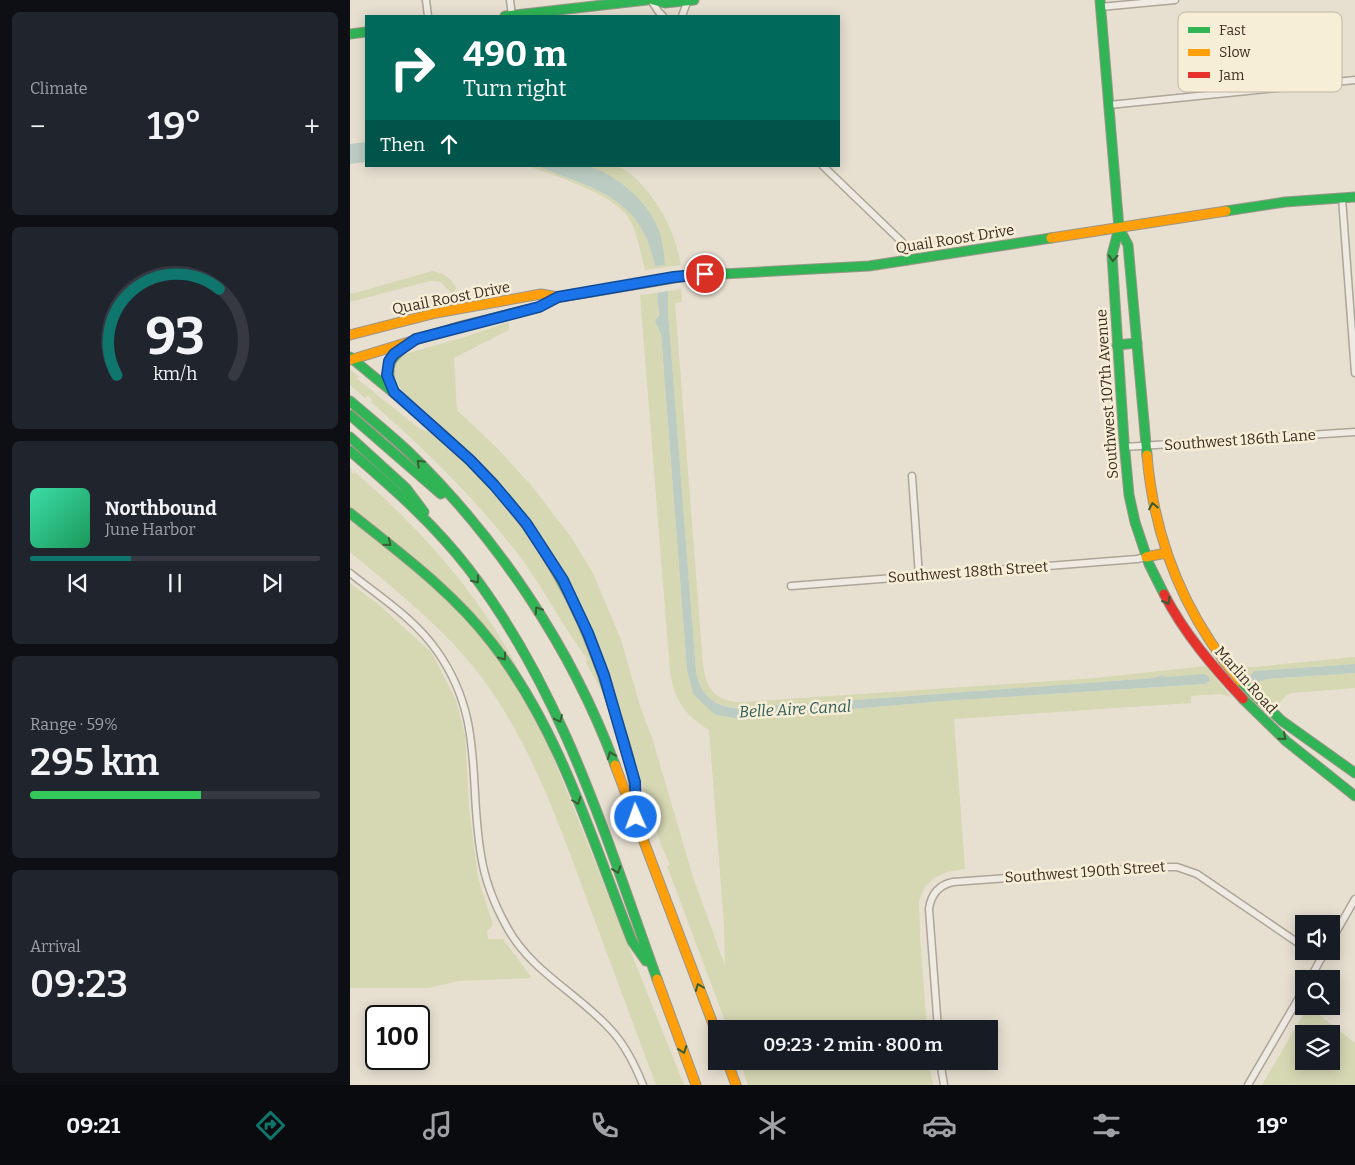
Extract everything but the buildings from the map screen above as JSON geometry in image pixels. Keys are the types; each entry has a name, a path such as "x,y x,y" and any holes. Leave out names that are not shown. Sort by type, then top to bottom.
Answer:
{"main road":[{"path":"518,15 650,0 665,3 692,0"},
{"name":"Southwest 107th Avenue","path":"1100,4 1119,228 1112,255 1124,447 1131,504 1146,557"},
{"path":"350,34 365,32"},
{"name":"Quail Roost Drive","path":"351,358 539,307 558,297 686,276 833,269 907,261 1255,206 1355,197"},
{"name":"Southwest 107th Avenue","path":"1119,228 1128,245 1152,503 1166,553"},
{"name":"Quail Roost Drive","path":"350,335 436,313 542,294 558,297"},
{"path":"350,329 374,329"},
{"path":"394,392 387,375 389,361 394,354 416,339"},
{"path":"1117,344 1137,343"},
{"path":"351,358 394,392 470,460 494,485 526,523 563,580 586,627 606,682 635,782 636,817"},
{"path":"350,401 410,453 464,512 514,574 557,641 593,712 636,817 712,1020"},
{"path":"350,415 421,478 464,512"},
{"path":"350,437 406,488 479,584 510,628 549,699 582,773 696,1085"},
{"path":"350,451 399,495 445,541"},
{"path":"350,512 422,570 454,599 492,642 510,667 541,718 567,776 632,941 653,971"},
{"path":"1146,557 1166,553"},
{"name":"Marlin Road","path":"1166,553 1192,612 1215,650 1235,674 1282,721 1355,773"},
{"name":"Marlin Road","path":"1146,557 1169,606 1223,678 1269,726 1355,796"},
{"path":"730,1070 736,1085"}],"street":[{"path":"426,0 428,15"},
{"path":"509,15 510,0"},
{"path":"650,0 662,15"},
{"path":"682,15 686,5 692,0"},
{"path":"1100,4 1175,0"},
{"path":"1342,81 1355,80"},
{"path":"1108,106 1241,92"},
{"path":"824,167 902,242 907,261"},
{"path":"1342,198 1353,320 1355,373"},
{"name":"Southwest 186th Lane","path":"1124,447 1355,432"},
{"path":"912,476 920,576"},
{"name":"Southwest 188th Street","path":"791,586 1137,560 1146,557"},
{"path":"350,573 417,627 437,650 455,681 464,706 471,735 482,863 494,903 509,932 536,963 611,1030 625,1050 643,1085"},
{"name":"Southwest 190th Street","path":"937,1020 929,909 931,898 946,883 961,880 1177,867 1202,877 1295,942"},
{"path":"1340,925 1355,899"},
{"path":"1248,1085 1295,1004"},
{"path":"942,1070 944,1085"}],"green space":[{"path":"531,167 540,167 578,182 612,199 627,210 639,224 648,243 655,266 665,264 661,239 652,216 597,170 589,167 616,167 634,177 651,196 665,217 675,241 681,265 645,270 631,222 624,212 614,203 600,195"},
{"path":"432,271 444,275 452,281 456,288 454,292 451,293 441,282 430,281 350,302 350,293"},
{"path":"681,289 682,302 675,303 703,664 704,673 710,687 719,697 725,700 743,702 1095,678 1206,666 1231,697 1220,694 1191,696 1191,703 954,719 965,869 947,872 934,878 925,887 919,901 926,1020 725,1020 667,866 670,865 661,845 601,653 589,623 562,569 434,420 408,398 392,377 399,358 405,354 509,322 509,330 454,358 457,410 497,448 531,485 571,537 593,573 621,640 693,877 725,966 724,926 709,730 693,719 682,706 674,691 670,672 640,295 657,293 658,300 659,311 655,321 661,334 687,670 693,694 720,715 740,719 944,701 1205,684 1210,681 1165,677 1162,675 1154,678 748,708 725,706 715,702 700,685 696,672 668,291"},
{"path":"350,369 359,377 356,378 420,429 433,433 469,464 527,530 580,622 605,697 585,661 588,660 521,558 487,516 450,476 371,402 372,400 368,396 365,398 350,385 350,376 352,376 350,375"},
{"path":"350,468 351,472 354,474 355,472 403,516 447,565 487,617 521,674 498,645 350,508"},
{"path":"350,518 446,596 496,655 524,698 548,744 684,1085 656,1085 572,858 542,783 505,712 475,669 443,633 350,552"},
{"path":"350,583 378,604 432,653 456,700 465,735 469,808 478,878 493,925 487,931 488,939 503,939 532,978 459,981 428,988 350,988"},
{"path":"1355,657 1355,664 1254,671 1250,676 1254,682 1267,679 1355,673 1355,688 1292,693 1273,708 1234,667 1253,667"},
{"path":"1303,1015 1319,1015 1332,1025 1297,1025"},
{"path":"1295,1028 1295,1070 1340,1070 1340,1031 1355,1043 1355,1085 1262,1085"},
{"path":"743,1070 930,1070 933,1085 748,1085"}],"water":[{"path":"365,142 365,162 350,164 350,144"},
{"path":"540,167 590,167 607,174 628,188 645,206 656,224 660,234 665,265 655,266 648,243 639,224 627,210 612,199 578,182"},
{"name":"Belle Aire Canal","path":"668,291 696,672 700,685 715,702 725,706 748,709 1154,678 1162,675 1166,677 1205,674 1209,677 1210,681 1205,684 944,701 740,719 713,713 693,694 687,670 661,334 655,321 659,315 657,293"},
{"path":"1355,664 1355,673 1267,679 1255,683 1250,676 1254,671"}],"traffic: fast":[{"path":"514,15 647,0"},
{"path":"653,0 665,3 694,0"},
{"path":"1100,0 1119,228 1128,245 1147,455"},
{"path":"350,34 365,32"},
{"path":"1226,211 1285,202 1355,197"},
{"path":"1119,228 1112,255 1129,495 1135,522 1149,564 1164,594"},
{"path":"591,292 686,276 869,266 1051,238"},
{"path":"393,391 389,366 395,355 415,339"},
{"path":"1117,345 1137,343"},
{"path":"350,357 434,427 482,472 505,497 544,551 576,610 602,672 628,755 635,794 635,807"},
{"path":"350,401 403,446 443,487 503,559 555,638 597,722 615,765"},
{"path":"350,415 441,494"},
{"path":"350,437 406,488 424,512"},
{"path":"350,451 412,506 455,552 501,615 530,663 556,714 579,766 657,979"},
{"path":"350,513 407,558 443,590 477,624 516,677 556,749 588,825 632,941 646,961"},
{"path":"1240,681 1282,721 1355,773"},
{"path":"1243,699 1286,741 1355,796"}],"traffic: slow":[{"path":"1051,238 1226,211"},
{"path":"350,360 461,326 539,307 559,297 591,292"},
{"path":"350,335 436,313 541,294 558,297"},
{"path":"1147,455 1157,517 1176,575 1188,603 1203,630 1220,656 1240,681"},
{"path":"1146,557 1166,553"},
{"path":"615,765 711,1020"},
{"path":"657,979 696,1085"},
{"path":"730,1070 736,1085"}],"traffic: jam":[{"path":"1164,594 1200,649 1243,699"}],"route":[{"path":"636,817 635,782 604,675 578,608 563,580 547,552 506,498 470,460 394,392 387,375 388,366 394,354 416,339 539,307 558,297 674,277 705,274"}]}
